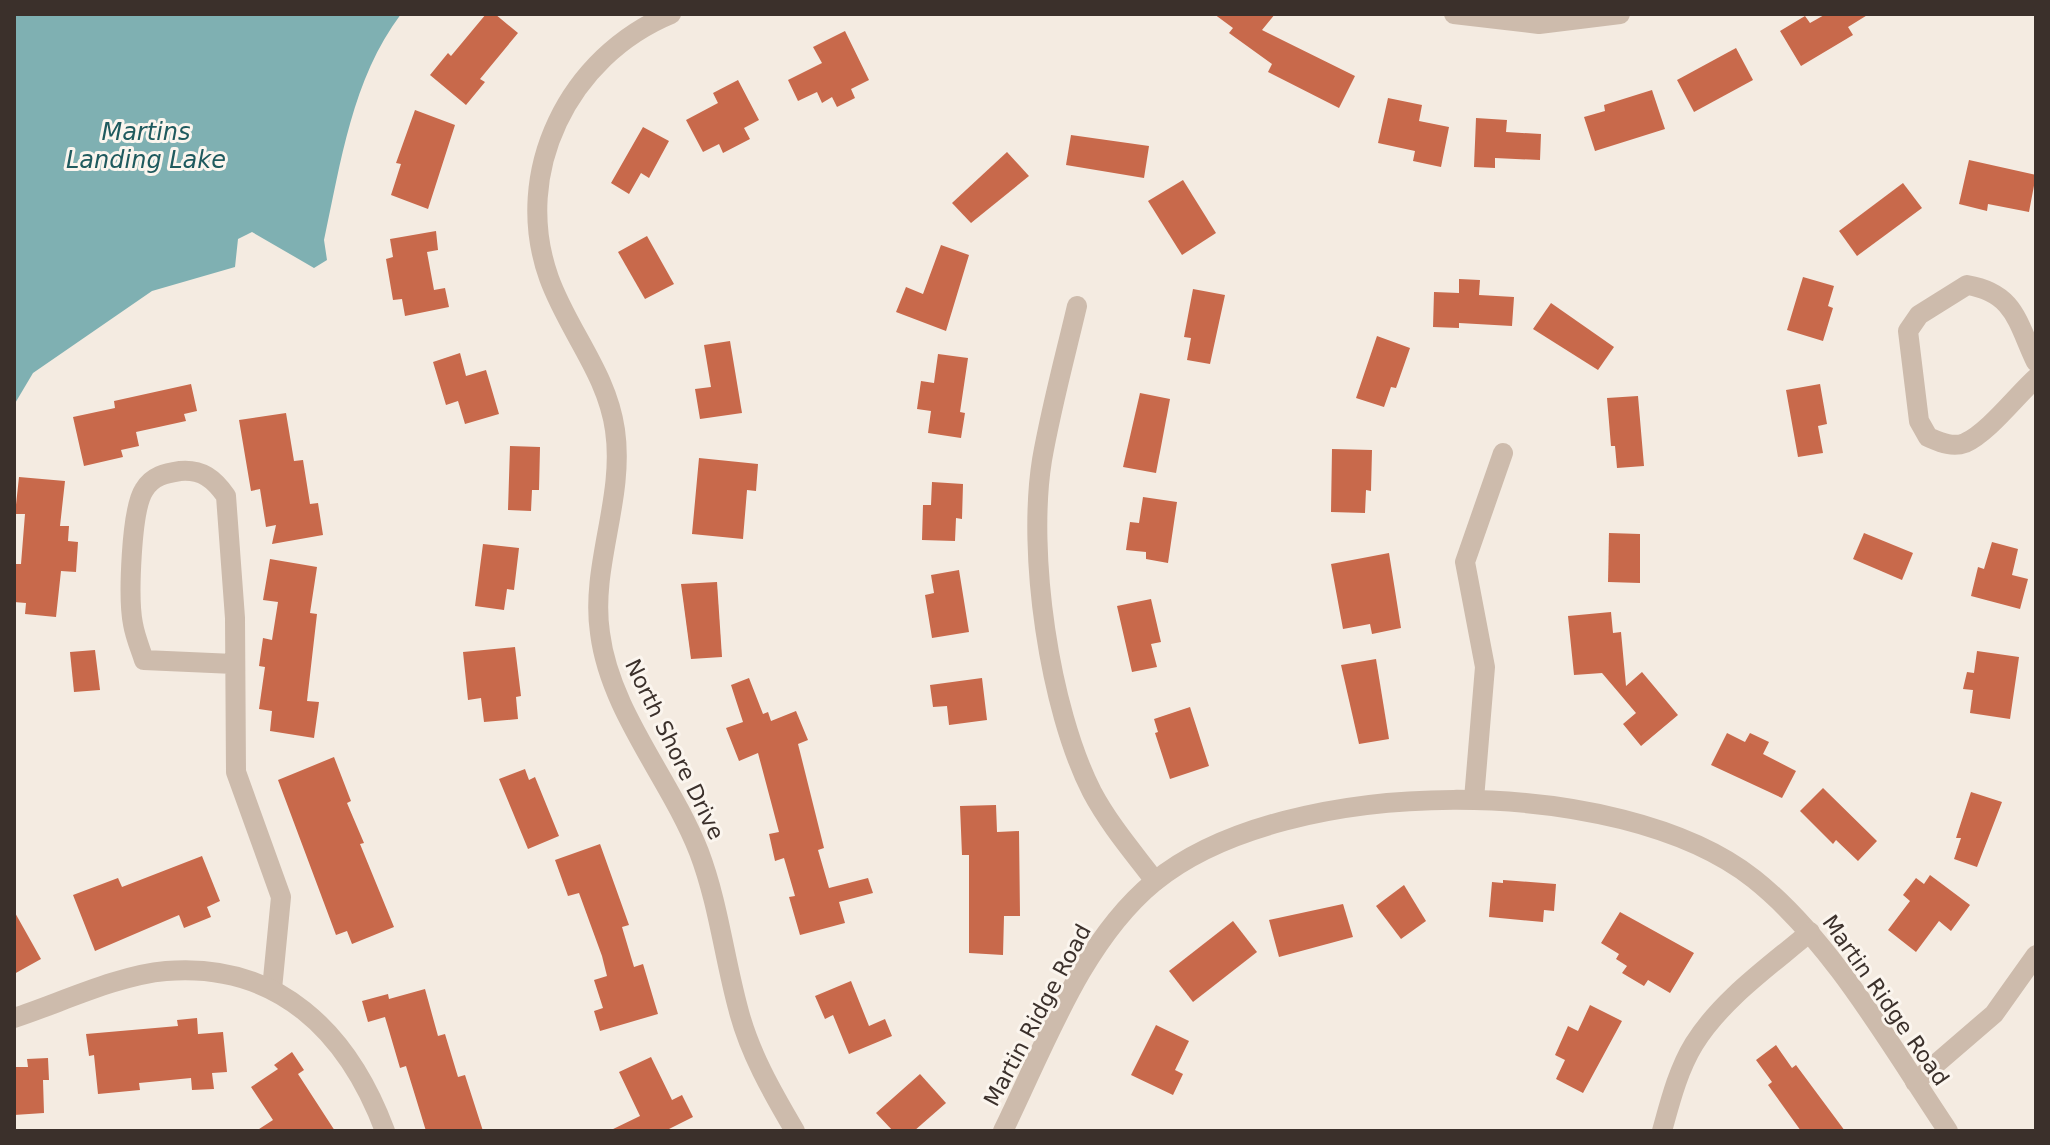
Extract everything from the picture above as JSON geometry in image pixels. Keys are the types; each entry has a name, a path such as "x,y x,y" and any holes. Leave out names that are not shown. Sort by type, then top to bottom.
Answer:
{"street":[{"name":"North Shore Drive","path":"671,14 633,33 613,48 575,88 557,119 544,152 537,220 550,280 600,376 615,430 617,482 598,600 606,664 621,701 677,801 699,854 713,896 738,1009 771,1090 795,1131"},
{"path":"1454,14 1539,24 1620,14"},
{"path":"2036,362 2007,301 1990,289 1967,285 1919,315 1908,331 1919,421 1928,437 1948,445 1965,443 2036,378"},
{"path":"1077,306 1042,460 1036,520 1039,577 1057,690 1071,742 1092,792 1117,833 1155,881"},
{"path":"1474,799 1485,667 1465,562 1503,453"},
{"path":"234,664 144,660 132,623 134,524 142,492 165,473 190,470 204,473 216,481 226,496 235,618 236,772 281,897 272,989"},
{"name":"Martin Ridge Road","path":"1003,1131 1093,949 1120,914 1155,881 1206,848 1261,827 1383,802 1474,799 1602,814 1672,833 1746,874 1810,932 1948,1131"},
{"path":"1662,1131 1673,1091 1694,1044 1727,1004 1810,932"},
{"path":"1915,1082 1994,1014 2036,955"},
{"path":"14,1018 133,978 165,971 218,972 272,989 307,1011 335,1039 372,1099 385,1131"}],"water":[{"name":"Martins Landing Lake","path":"14,14 401,14 371,66 350,122 324,240 327,260 314,268 252,232 238,239 235,267 152,291 33,373 14,405"}],"building":[{"path":"486,14 495,14 518,33 480,79 485,82 466,105 430,75 448,53 451,56"},
{"path":"1214,14 1275,14 1262,30 1355,76 1339,108 1268,72 1272,64 1229,33 1233,28"},
{"path":"1826,14 1869,14 1848,27 1853,35 1801,66 1780,31 1805,16 1810,23"},
{"path":"845,31 869,80 851,89 855,98 837,107 832,97 822,103 817,92 798,101 788,80 822,63 813,47"},
{"path":"1736,48 1753,80 1694,112 1677,80"},
{"path":"738,80 759,120 744,128 750,139 723,153 719,144 703,152 686,120 718,103 713,93"},
{"path":"1652,90 1665,129 1595,151 1584,117 1605,111 1604,105"},
{"path":"1388,98 1422,105 1419,121 1449,127 1441,167 1413,161 1415,151 1378,143"},
{"path":"415,110 455,125 428,209 391,195 401,164 396,163"},
{"path":"1476,118 1507,120 1506,132 1541,134 1540,160 1495,158 1495,168 1474,167"},
{"path":"643,127 669,141 649,178 641,173 629,194 611,183"},
{"path":"1071,135 1149,146 1144,178 1066,165"},
{"path":"1007,152 1029,176 971,223 952,203"},
{"path":"1969,160 2036,175 2029,212 1988,204 1987,211 1959,204"},
{"path":"1183,180 1216,233 1182,255 1148,201"},
{"path":"1903,183 1922,208 1857,256 1839,231"},
{"path":"436,231 438,250 427,252 434,290 445,288 449,307 405,316 402,299 393,300 386,259 393,257 390,239"},
{"path":"647,236 674,284 645,299 618,252"},
{"path":"941,245 969,255 946,331 896,312 906,287 923,294"},
{"path":"1803,277 1834,286 1828,306 1833,308 1823,341 1787,330"},
{"path":"1459,279 1480,280 1479,295 1514,297 1512,326 1459,323 1459,328 1433,327 1434,292 1459,293"},
{"path":"1193,289 1225,295 1210,364 1187,360 1191,338 1184,337"},
{"path":"1551,303 1614,347 1598,370 1533,329"},
{"path":"1377,336 1410,348 1396,388 1391,387 1384,407 1356,398"},
{"path":"730,341 742,413 700,419 695,389 711,387 704,345"},
{"path":"460,353 466,376 486,370 499,414 465,424 458,401 446,405 433,362"},
{"path":"938,354 968,358 960,412 965,413 961,438 928,433 931,411 917,409 921,381 934,383"},
{"path":"191,384 197,411 184,414 186,421 136,432 139,446 121,450 123,457 84,466 73,417 115,408 114,401"},
{"path":"1820,384 1827,424 1818,426 1823,453 1798,457 1786,390"},
{"path":"1140,393 1170,399 1156,473 1123,467"},
{"path":"1638,396 1644,466 1617,468 1615,446 1611,446 1607,398"},
{"path":"286,413 294,461 303,460 310,504 318,503 323,535 272,544 276,525 266,527 260,489 251,491 239,420"},
{"path":"510,446 540,447 539,490 532,490 531,511 508,510"},
{"path":"1332,449 1372,450 1371,491 1366,490 1365,513 1331,512"},
{"path":"699,458 758,464 756,491 747,490 743,539 692,534"},
{"path":"19,477 65,481 60,526 69,526 68,541 78,542 76,572 61,571 56,617 25,614 26,603 14,602 14,564 21,564 25,514 15,514"},
{"path":"932,482 963,484 962,519 956,518 955,541 922,540 923,505 931,505"},
{"path":"1143,497 1177,502 1168,563 1146,559 1146,552 1126,550 1130,522 1139,523"},
{"path":"1609,533 1640,534 1640,583 1608,582"},
{"path":"1864,533 1913,553 1902,580 1853,559"},
{"path":"1992,542 2018,549 2012,575 2028,579 2020,609 1971,596 1978,567 1984,569"},
{"path":"483,544 519,548 514,590 507,589 504,610 475,606"},
{"path":"1389,553 1401,628 1372,634 1370,624 1343,629 1331,564"},
{"path":"270,559 317,567 310,613 317,614 307,701 319,702 314,738 270,731 272,711 259,709 265,667 259,666 263,638 272,640 278,602 263,600"},
{"path":"959,570 969,632 932,638 925,595 934,593 931,575"},
{"path":"717,582 722,657 691,659 681,584"},
{"path":"1151,599 1161,642 1151,644 1157,667 1132,672 1117,606"},
{"path":"1611,612 1613,633 1621,632 1626,686 1642,672 1678,715 1641,746 1623,724 1636,713 1602,673 1574,675 1568,616"},
{"path":"515,647 521,696 516,697 518,719 484,722 481,698 468,700 463,652"},
{"path":"95,650 100,690 74,692 70,652"},
{"path":"1977,651 2019,657 2010,719 1970,713 1973,690 1963,689 1967,672 1974,673"},
{"path":"1376,659 1389,739 1359,744 1341,665"},
{"path":"749,678 763,714 768,712 771,721 796,711 808,740 798,744 824,848 818,850 829,888 868,878 873,893 839,902 845,923 800,935 789,897 795,896 784,858 775,861 769,834 779,832 758,753 739,761 726,728 743,722 731,685"},
{"path":"982,678 987,720 949,725 947,706 933,707 930,685"},
{"path":"1190,707 1209,766 1170,779 1155,733 1158,732 1154,719"},
{"path":"1727,733 1745,742 1750,733 1769,742 1763,754 1796,771 1782,798 1711,765"},
{"path":"334,757 351,801 347,803 364,843 360,844 394,927 352,944 347,931 336,935 278,780"},
{"path":"525,769 529,780 535,777 559,836 528,849 499,779"},
{"path":"1823,788 1877,841 1858,861 1836,840 1833,844 1800,811"},
{"path":"1971,792 2002,802 1977,867 1954,859 1961,838 1956,838"},
{"path":"996,805 997,832 1019,831 1020,916 1004,916 1003,955 969,953 969,855 962,855 960,806"},
{"path":"600,844 629,925 622,927 634,967 643,964 658,1014 600,1031 594,1011 603,1008 594,980 607,976 602,956 579,893 568,896 555,860"},
{"path":"202,856 220,901 207,907 211,917 184,928 179,915 95,951 73,895 118,878 122,887"},
{"path":"1930,875 1970,905 1951,931 1939,921 1916,952 1888,930 1910,901 1903,895 1916,878 1924,884"},
{"path":"1503,880 1556,884 1554,911 1544,910 1543,922 1489,917 1492,882 1503,883"},
{"path":"1404,885 1426,921 1401,939 1376,906"},
{"path":"1343,904 1353,937 1279,957 1269,920"},
{"path":"14,911 41,959 14,974"},
{"path":"1620,912 1694,953 1670,993 1648,980 1644,986 1622,973 1627,966 1616,959 1619,954 1601,943"},
{"path":"1233,921 1257,952 1193,1002 1169,971"},
{"path":"851,981 869,1026 885,1019 892,1036 849,1054 833,1015 825,1019 815,996"},
{"path":"425,989 438,1036 445,1034 458,1077 465,1075 483,1131 426,1131 406,1066 400,1068 385,1017 368,1022 362,1001 388,994 389,999"},
{"path":"1590,1005 1622,1021 1583,1093 1556,1079 1565,1060 1555,1055 1568,1026 1578,1031"},
{"path":"197,1018 198,1034 223,1032 227,1072 212,1073 214,1089 192,1090 191,1078 139,1083 140,1090 98,1094 94,1055 89,1056 86,1034 178,1026 177,1020"},
{"path":"1156,1025 1189,1041 1175,1070 1183,1074 1173,1095 1131,1075"},
{"path":"1776,1045 1792,1068 1796,1065 1845,1131 1801,1131 1768,1085 1772,1082 1756,1060"},
{"path":"292,1052 304,1070 298,1074 335,1131 256,1131 273,1120 251,1087 278,1069 274,1065"},
{"path":"651,1057 672,1100 682,1095 693,1117 665,1131 609,1131 640,1116 619,1072"},
{"path":"48,1058 49,1080 43,1080 44,1113 14,1115 14,1067 28,1067 27,1059"},
{"path":"920,1074 946,1103 914,1131 893,1131 876,1113"}]}
